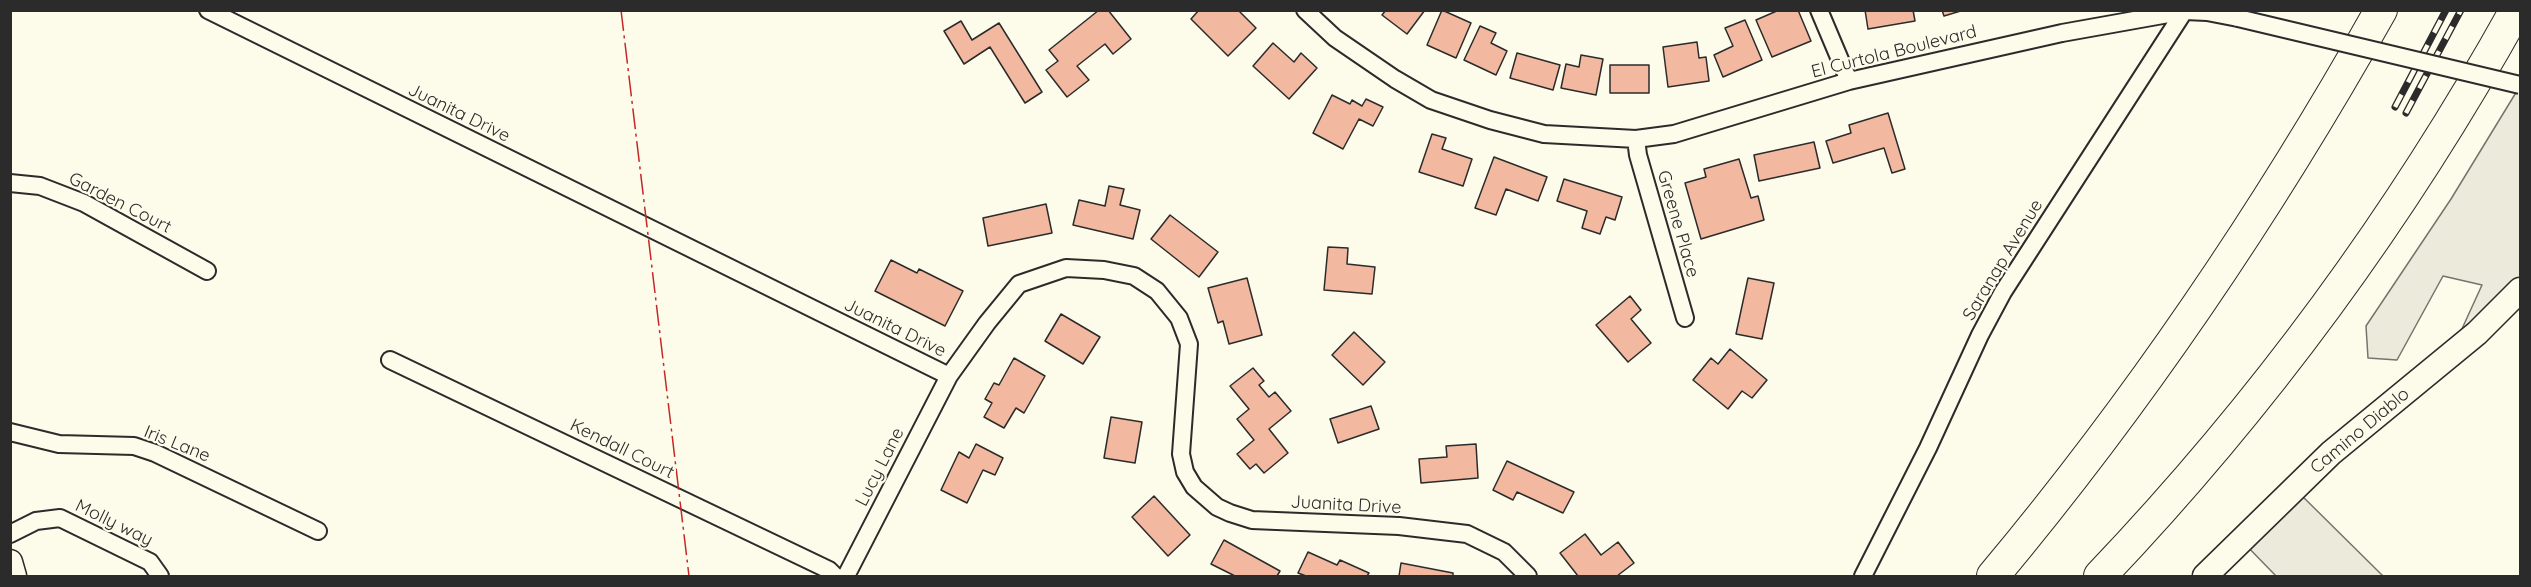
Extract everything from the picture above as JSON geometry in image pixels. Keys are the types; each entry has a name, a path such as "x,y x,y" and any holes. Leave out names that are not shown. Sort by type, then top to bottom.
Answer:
{"highway":[{"path":"1993,576 2130,403 2211,288 2307,139 2381,10"},
{"path":"2100,576 2221,442 2324,312 2412,185 2455,117 2517,10"}],"street":[{"name":"Juanita Drive","path":"208,10 949,376 987,323 1019,284 1066,268 1104,270 1134,276 1156,291 1172,309 1179,318 1189,344 1181,454 1185,472 1194,487 1205,498 1230,513 1252,520 1399,526 1467,534 1488,542 1504,552 1528,576"},
{"name":"El Curtola Boulevard","path":"1305,10 1335,38 1395,79 1431,100 1490,120 1544,134 1636,139 1674,134 1849,81 2051,36 2185,11 2207,12 2238,18 2520,85"},
{"path":"1819,10 1849,81"},
{"name":"Saranap Avenue","path":"1863,576 2003,292 2185,11"},
{"name":"Greene Place","path":"1636,139 1638,155 1685,318"},
{"name":"Garden Court","path":"10,183 40,186 84,203 207,271"},
{"name":"Camino Diablo","path":"2205,576 2331,453 2477,333 2520,290"},
{"name":"Kendall Court","path":"390,360 818,565 835,576"},
{"name":"Lucy Lane","path":"846,576 949,376"},
{"name":"Iris Lane","path":"10,432 59,444 134,446 144,449 318,531"},
{"name":"Molly way","path":"10,534 36,521 60,518 150,561 160,576"},
{"path":"10,562 14,576"}],"shaded area":[{"path":"2520,86 2520,290 2450,355 2482,285 2443,276 2397,360 2368,358 2366,326 2451,199"},
{"path":"2294,488 2383,576 2276,576 2241,540"}],"building":[{"path":"1099,10 1108,10 1131,39 1113,54 1105,44 1077,66 1089,80 1067,97 1046,70 1058,61 1049,50"},
{"path":"1199,10 1238,10 1256,28 1228,56 1191,19"},
{"path":"1386,10 1425,10 1407,34 1382,15"},
{"path":"1442,10 1471,23 1456,58 1427,45"},
{"path":"1779,10 1798,10 1811,41 1772,57 1756,20"},
{"path":"1865,10 1913,10 1915,21 1868,29"},
{"path":"1942,10 1964,10 1944,16"},
{"path":"1745,20 1762,60 1723,77 1714,55 1733,46 1725,28"},
{"path":"961,21 972,40 999,23 1042,92 1025,103 990,47 964,64 944,31"},
{"path":"1480,26 1496,33 1491,43 1507,51 1496,75 1464,60"},
{"path":"1697,42 1699,58 1706,57 1709,81 1668,87 1663,47"},
{"path":"1273,43 1294,62 1301,53 1317,68 1289,99 1253,66"},
{"path":"1517,53 1560,65 1553,90 1510,78"},
{"path":"1581,55 1603,59 1596,95 1561,88 1566,64 1579,67"},
{"path":"1610,65 1649,65 1649,93 1610,93"},
{"path":"1332,95 1350,104 1352,100 1362,106 1366,99 1383,107 1373,126 1359,119 1343,149 1313,133"},
{"path":"1888,113 1905,169 1892,173 1884,148 1833,163 1826,141 1851,133 1849,125"},
{"path":"1432,134 1446,138 1442,149 1472,159 1463,186 1419,172"},
{"path":"1814,142 1820,168 1759,181 1754,155"},
{"path":"1494,157 1547,177 1538,201 1506,189 1496,215 1475,208"},
{"path":"1739,159 1751,198 1758,196 1764,220 1701,239 1685,183 1706,177 1704,169"},
{"path":"1564,179 1622,197 1615,220 1606,217 1600,234 1582,228 1587,211 1557,201"},
{"path":"1109,186 1124,189 1120,205 1140,210 1133,239 1073,225 1079,200 1105,206"},
{"path":"1046,204 1052,233 988,246 983,218"},
{"path":"1170,215 1218,252 1199,277 1151,239"},
{"path":"1328,247 1348,248 1347,264 1375,267 1372,294 1324,290"},
{"path":"891,260 917,273 919,269 963,291 945,326 875,291"},
{"path":"1247,278 1262,335 1229,344 1223,321 1218,323 1208,288"},
{"path":"1748,278 1774,283 1762,339 1736,334"},
{"path":"1630,296 1641,310 1631,319 1651,343 1628,362 1596,325"},
{"path":"1061,314 1100,337 1083,364 1045,341"},
{"path":"1354,332 1385,362 1363,385 1332,355"},
{"path":"1730,349 1767,380 1752,398 1742,391 1728,409 1693,380 1711,358 1718,364"},
{"path":"1014,358 1045,376 1024,413 1016,408 1004,428 984,417 992,403 985,399 994,383 999,385"},
{"path":"1253,368 1264,381 1259,385 1269,397 1275,392 1291,411 1269,429 1288,453 1264,473 1256,464 1250,469 1237,454 1254,440 1237,419 1249,409 1230,386"},
{"path":"1371,406 1379,429 1338,443 1330,419"},
{"path":"1111,417 1142,422 1135,463 1104,458"},
{"path":"976,444 1003,458 995,475 983,470 967,503 941,490 959,452 969,458"},
{"path":"1476,444 1478,478 1421,483 1419,459 1447,457 1446,446"},
{"path":"1507,461 1574,492 1563,513 1517,492 1513,500 1493,490"},
{"path":"1154,496 1190,535 1168,556 1132,517"},
{"path":"1585,534 1601,555 1618,542 1634,563 1617,576 1578,576 1560,553"},
{"path":"1224,540 1280,571 1277,576 1235,576 1211,564"},
{"path":"1308,552 1337,565 1340,560 1369,573 1367,576 1306,576 1298,573"},
{"path":"1401,563 1453,573 1453,576 1399,576"}],"railway":[{"path":"2395,107 2446,10"},
{"path":"2406,113 2461,10"}],"power":[{"path":"621,10 689,576"}]}
